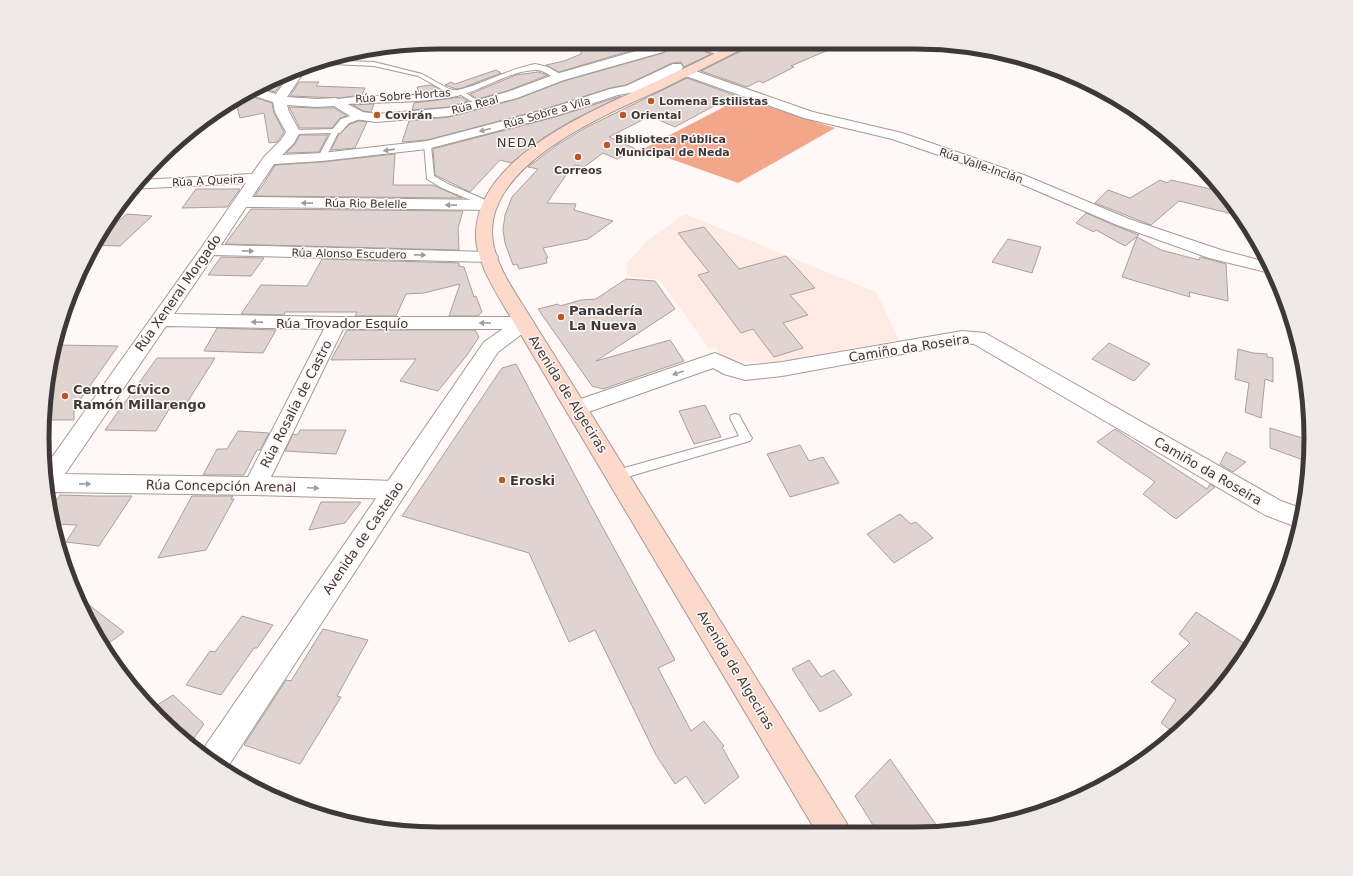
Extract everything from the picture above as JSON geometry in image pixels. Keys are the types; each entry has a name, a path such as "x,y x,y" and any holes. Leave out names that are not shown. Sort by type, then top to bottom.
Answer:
{"main road":[{"name":"Avenida de Algeciras","path":"734,49 725,54 671,58 632,93 548,141 514,171 499,188 490,205 485,220 484,233 489,257 524,323 831,827"}],"street":[{"path":"708,49 725,54"},
{"name":"Rúa Real","path":"336,102 360,116 376,118 425,130 449,112 512,95 560,77 579,72 671,58"},
{"name":"Rúa Sobre a Vila","path":"269,160 322,157 425,130 550,113 632,93 637,84 671,58"},
{"name":"Rúa Valle-Inclán","path":"671,58 809,115 897,136 1019,178 1123,222 1215,254 1265,268"},
{"name":"Rúa Sobre Hortas","path":"336,102 358,99 419,97 455,93 521,70 538,67 560,77"},
{"path":"579,72 591,79"},
{"path":"293,132 282,112 280,100 284,92 296,76"},
{"path":"603,85 632,93"},
{"path":"259,93 280,100 316,103 336,102"},
{"path":"336,131 345,121 360,116"},
{"name":"Rúa Xeneral Morgado","path":"51,477 209,250 269,160 277,150 290,141 293,132"},
{"name":"Rúa A Queira","path":"144,184 257,178"},
{"name":"Rúa Rio Belelle","path":"241,202 490,205"},
{"name":"Rúa Alonso Escudero","path":"209,250 489,257"},
{"name":"Rúa Trovador Esquío","path":"159,320 337,323 524,323"},
{"name":"Rúa Rosalía de Castro","path":"255,486 337,323"},
{"name":"Avenida de Castelao","path":"216,757 491,347 506,334 524,323"},
{"name":"Camiño da Roseira","path":"577,408 715,360 732,369 745,373 782,369 962,338 978,338 1273,508 1296,517"},
{"name":"Rúa Concepción Arenal","path":"52,484 255,486 395,490"}],"lane":[{"path":"331,64 362,63 383,66 420,75 455,93 462,93 480,104"},
{"path":"425,130 430,177 445,186 490,205"},
{"path":"293,132 336,131 322,157"},
{"path":"617,475 746,438 735,418"}],"shaded area":[{"path":"741,98 835,128 738,183 643,149"},
{"path":"685,214 876,292 899,340 810,356 807,359 778,363 741,361 721,358 715,347 709,349 660,280 627,276 626,264 648,240"}],"building":[{"path":"582,49 637,49 559,72 546,65 564,61 581,54"},
{"path":"669,49 699,49 711,54 684,67 681,62 672,63 626,85 610,88 545,109 427,140 402,142 409,121 449,117 517,99 564,81 663,53"},
{"path":"745,49 831,49 791,66 794,67 763,83 759,81 747,87 701,71"},
{"path":"496,70 501,73 462,88 456,89 445,85 451,82 455,84"},
{"path":"538,72 548,75 507,91 477,99 470,94 516,75"},
{"path":"687,78 734,95 675,127 650,116 609,137 636,149 617,159 603,153 584,167 575,165 566,175 547,203 576,204 574,210 613,221 588,239 543,248 548,258 546,258 547,263 519,269 517,264 513,265 505,243 503,230 505,215 512,197 538,169 528,167 557,145 585,128"},
{"path":"282,82 275,92 265,89 266,89"},
{"path":"299,82 319,82 316,86 365,88 362,95 339,98 290,96"},
{"path":"431,85 443,91 419,93 417,87"},
{"path":"252,96 272,103 274,113 284,132 277,142 269,143 264,113 240,118 236,105"},
{"path":"621,96 571,121 543,138 511,163 500,160 470,192 435,175 433,149 555,117"},
{"path":"461,97 468,101 449,107 412,110 414,103"},
{"path":"374,104 371,112 363,111 353,105"},
{"path":"289,107 334,108 347,116 340,118 332,128 300,128"},
{"path":"359,121 367,122 355,148 331,150 339,134 350,124"},
{"path":"300,135 328,135 319,152 286,153 295,144"},
{"path":"395,154 393,185 433,185 462,198 255,196 275,165 322,162"},
{"path":"1160,180 1167,183 1171,180 1214,190 1233,214 1179,201 1151,225 1095,203 1108,190 1130,198"},
{"path":"196,189 240,189 227,207 182,208"},
{"path":"251,209 463,211 458,228 459,250 225,244"},
{"path":"1086,213 1139,235 1125,246 1096,230 1094,232 1076,223"},
{"path":"127,214 152,216 120,246 100,245 112,226"},
{"path":"704,227 739,269 786,256 815,288 790,295 808,315 783,323 803,348 774,357 753,329 741,333 698,275 709,272 678,233"},
{"path":"1137,237 1161,250 1199,260 1200,257 1226,264 1228,301 1189,292 1190,297 1122,277"},
{"path":"1008,239 1041,247 1032,273 992,262"},
{"path":"221,257 264,258 251,276 208,275"},
{"path":"322,259 459,263 459,266 464,267 474,297 476,296 482,312 478,316 449,316 460,284 424,293 406,294 396,316 355,316 357,312 285,312 284,315 241,314 261,285 307,286"},
{"path":"626,279 655,281 675,309 596,361 670,340 684,361 603,389 592,386 538,309 558,304 560,306 581,300 596,299"},
{"path":"217,328 276,330 263,353 204,351"},
{"path":"347,330 475,330 479,337 467,355 438,391 400,381 416,359 331,360"},
{"path":"1109,343 1150,364 1134,381 1092,359"},
{"path":"60,345 118,346 80,400 74,404 74,420 50,420 52,387"},
{"path":"1238,349 1253,353 1267,354 1267,357 1273,358 1273,382 1265,379 1261,418 1245,412 1249,383 1235,379"},
{"path":"157,358 215,358 183,409 169,409 156,431 105,430"},
{"path":"516,364 675,660 658,668 691,731 704,721 724,746 722,747 739,777 705,804 686,776 675,784 656,755 595,630 569,642 529,553 402,516 502,368"},
{"path":"705,405 721,437 694,444 679,411"},
{"path":"1270,428 1304,438 1303,460 1270,448"},
{"path":"1115,429 1207,489 1210,484 1215,487 1176,519 1143,494 1155,482 1097,442"},
{"path":"300,430 346,430 336,454 285,451 293,434 298,435"},
{"path":"238,431 269,433 260,450 257,450 244,475 203,475 217,449 227,449"},
{"path":"800,445 809,461 823,457 839,483 790,497 767,454"},
{"path":"1226,452 1246,462 1233,472 1220,464"},
{"path":"60,495 132,496 99,546 66,542 77,525 58,524 54,502"},
{"path":"192,496 233,496 231,499 234,499 206,550 158,558"},
{"path":"321,502 361,502 345,523 309,530"},
{"path":"900,514 911,524 916,522 933,538 894,563 867,534"},
{"path":"86,602 124,632 108,643"},
{"path":"1196,612 1245,644 1224,675 1190,713 1171,730 1161,723 1176,700 1151,682 1190,643 1179,634"},
{"path":"242,616 273,625 257,648 254,648 221,695 186,685 210,651 215,652"},
{"path":"323,629 368,640 337,696 341,697 300,764 244,745 286,680 291,681"},
{"path":"809,660 821,677 834,670 852,695 820,712 792,669"},
{"path":"173,695 204,724 193,740 156,706"},
{"path":"890,759 937,826 874,827 855,796"}],"place":[{"name":"Lomena Estilistas","path":"651,101"},
{"name":"Covirán","path":"377,115"},
{"name":"Oriental","path":"623,115"},
{"name":"Biblioteca Pública Municipal de Neda","path":"607,145"},
{"name":"Correos","path":"578,157"},
{"name":"Panadería La Nueva","path":"561,317"},
{"name":"Centro Cívico Ramón Millarengo","path":"65,396"},
{"name":"Eroski","path":"502,480"}],"district":[{"name":"NEDA","path":"517,142"}]}
